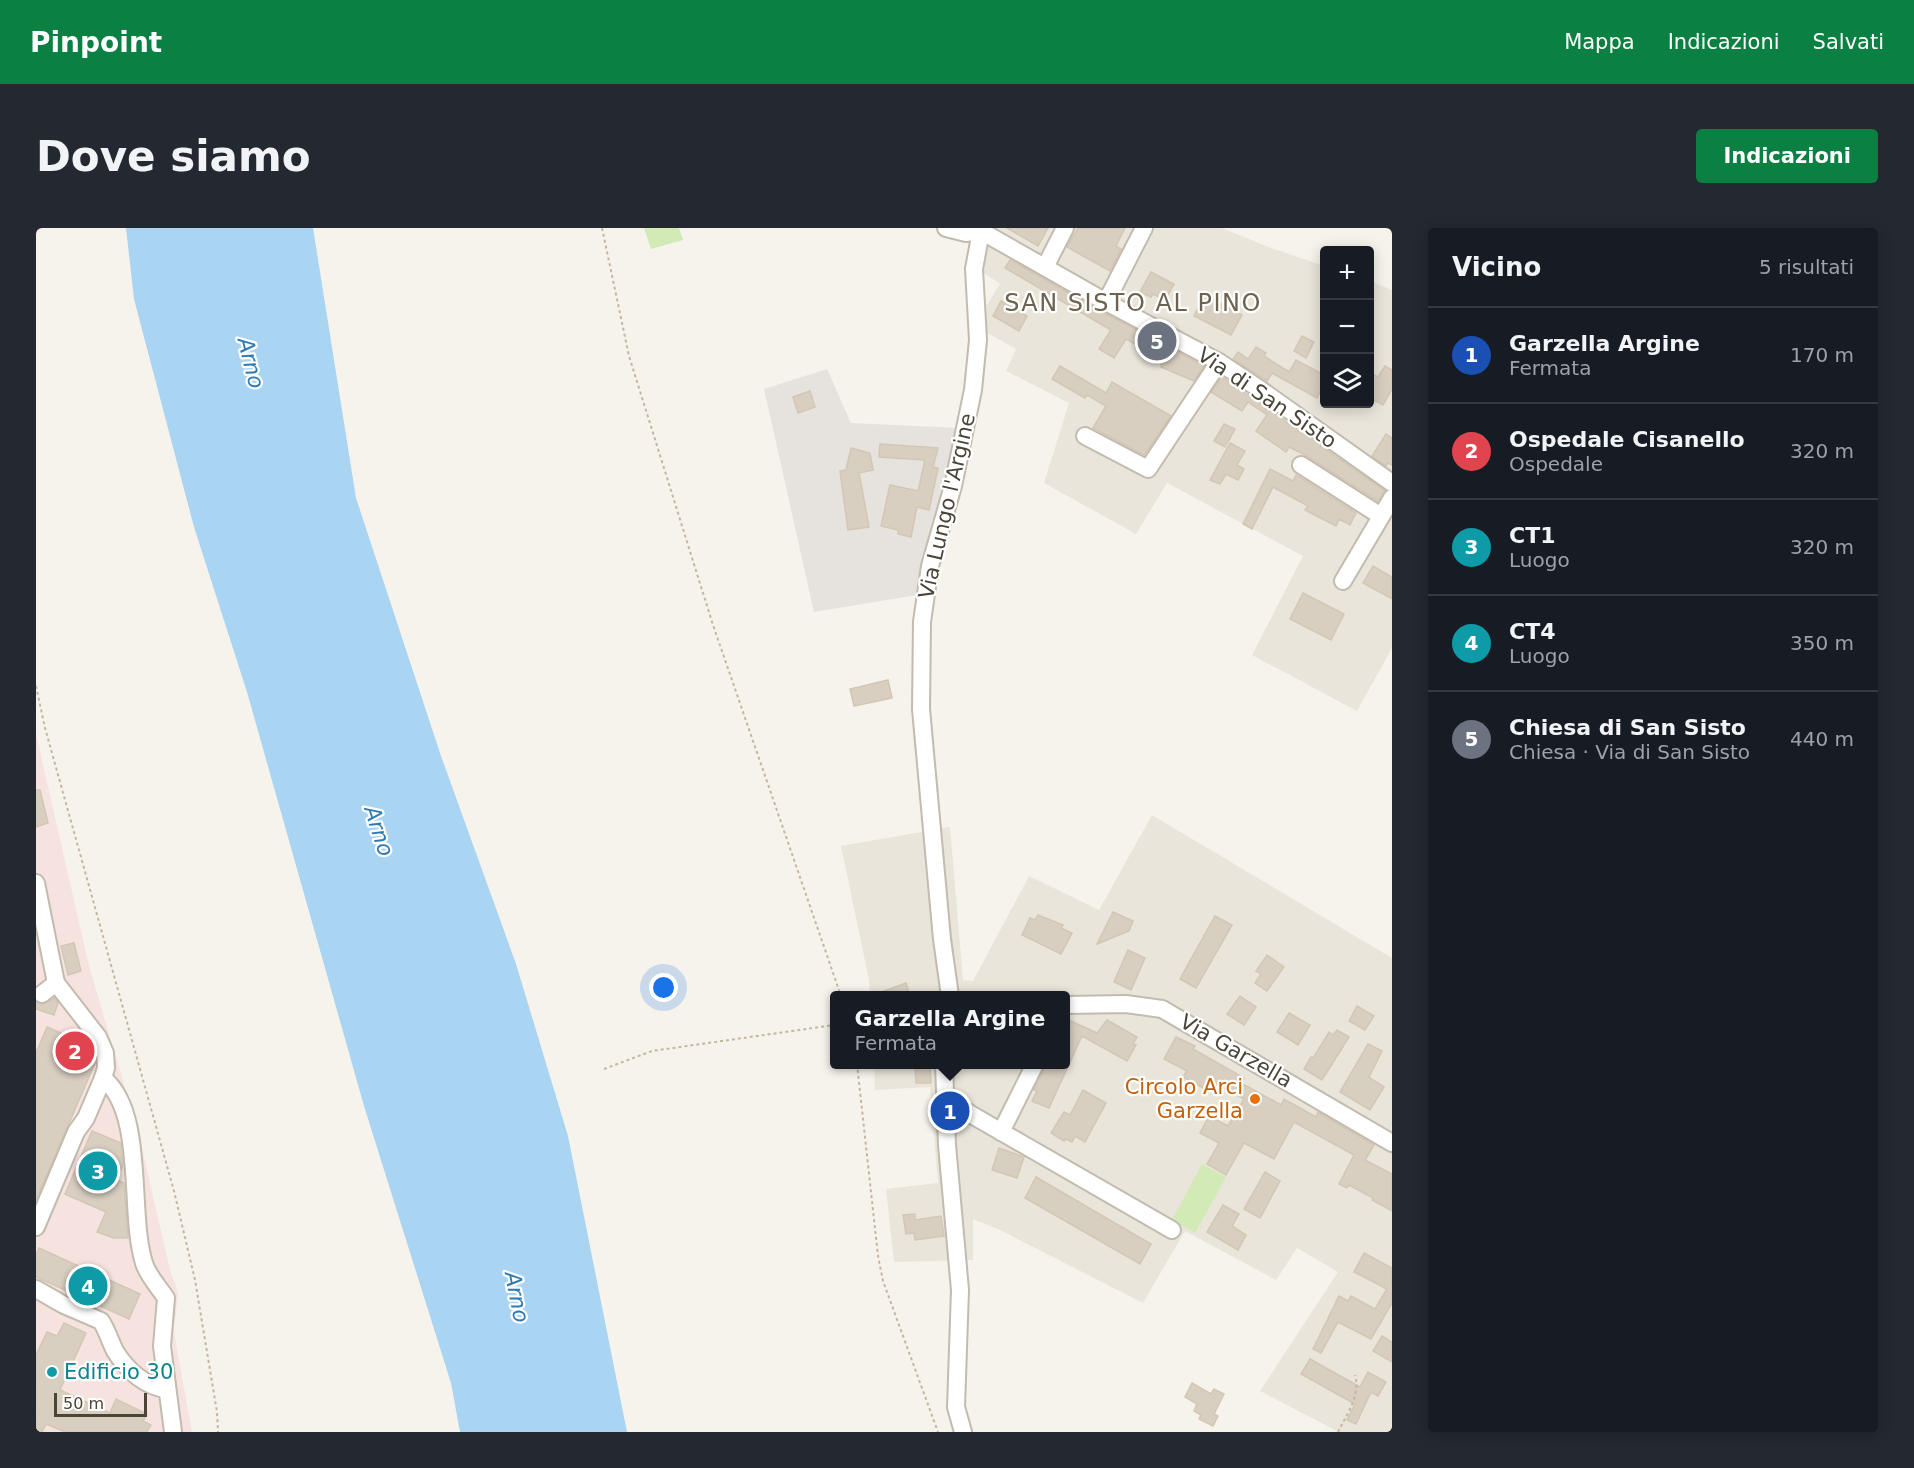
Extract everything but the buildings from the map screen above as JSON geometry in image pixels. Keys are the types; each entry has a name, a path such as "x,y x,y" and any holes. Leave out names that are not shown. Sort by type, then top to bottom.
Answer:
{"street":[{"name":"Via di San Sisto","path":"946,228 966,233 981,231 1106,302 1219,362 1392,483"},
{"path":"1045,267 1065,228"},
{"path":"1106,302 1144,228"},
{"name":"Via Lungo l'Argine","path":"949,991 942,939 921,709 922,622 930,566 953,486 973,390 978,340 974,269 981,231"},
{"path":"1085,436 1148,469 1219,362"},
{"path":"1301,465 1381,516"},
{"path":"1343,581 1392,498"},
{"path":"36,883 56,982 99,1037 106,1061 103,1078 86,1118 76,1132 36,1227"},
{"path":"42,994 56,982"},
{"name":"Via Garzella","path":"1070,1005 1135,1005 1162,1009 1392,1143"},
{"path":"944,1069 947,1145 960,1290 956,1407 963,1432"},
{"path":"1001,1132 1033,1069"},
{"path":"103,1078 113,1086 130,1130 142,1254 147,1272 166,1298 162,1346 173,1432"},
{"path":"945,1097 1001,1132 1172,1230"},
{"path":"36,1289 64,1305 101,1321 115,1350 128,1368 141,1380 158,1388 167,1389"}],"path":[{"path":"602,228 629,356 709,614 839,991"},
{"path":"36,686 45,728 174,1191 195,1280 217,1413 218,1432"},
{"path":"604,1069 652,1051 830,1026"},
{"path":"857,1069 878,1256 883,1281 938,1432"},
{"path":"1338,1432 1354,1400 1358,1385 1355,1375"}],"shaded area":[{"path":"986,228 1222,228 1320,265 1320,408 1374,408 1374,283 1392,290 1392,648 1357,711 1252,655 1303,556 1167,483 1136,534 1044,483 1069,403 1006,371 1016,349 984,331 982,313 1000,284 981,271"},
{"path":"827,369 851,423 960,428 946,487 926,549 917,595 814,612 764,389"},
{"path":"36,734 89,966 139,1135 170,1270 178,1293 174,1332 192,1432 36,1432"},
{"path":"1152,815 1392,958 1392,1432 1339,1432 1260,1391 1338,1272 1297,1248 1276,1280 1185,1231 1143,1303 1000,1230 973,1219 973,1260 894,1262 886,1189 938,1183 930,1087 875,1090 874,1069 1070,1069 1070,991 870,991 841,846 950,827 963,980 973,981 1029,876 1099,910"}],"green space":[{"path":"644,228 679,228 683,240 651,249"},
{"path":"1202,1164 1226,1177 1195,1233 1172,1220"}],"water":[{"name":"Arno","path":"126,228 313,228 356,498 441,756 516,964 568,1136 627,1432 460,1432 451,1383 364,1106 247,692 194,527 134,299"}],"place":[{"name":"Chiesa di San Sisto","path":"1157,341"},
{"name":"Ospedale Cisanello","path":"75,1051"},
{"name":"Circolo Arci Garzella","path":"1255,1099"},
{"name":"Garzella Argine","path":"950,1111"},
{"name":"CT1","path":"98,1171"},
{"name":"CT4","path":"88,1286"},
{"name":"Edificio 30","path":"52,1372"}],"district":[{"name":"SAN SISTO AL PINO","path":"1133,303"}]}
